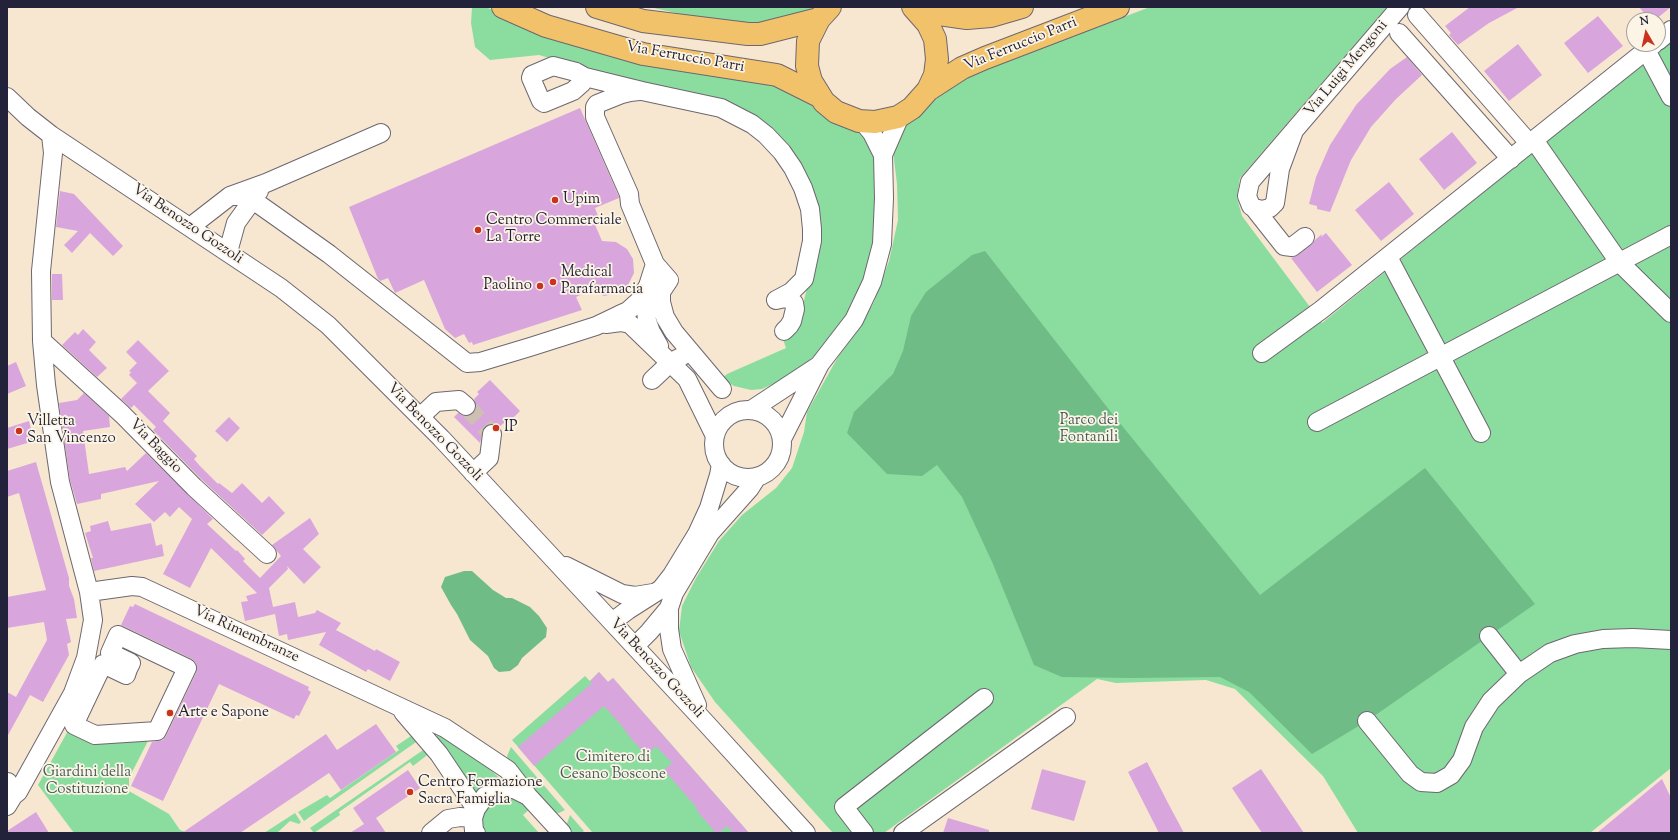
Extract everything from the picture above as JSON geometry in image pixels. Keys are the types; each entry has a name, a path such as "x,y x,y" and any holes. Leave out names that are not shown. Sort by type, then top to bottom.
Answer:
{"main road":[{"name":"Via Ferruccio Parri","path":"503,7 546,26 644,54 777,74 819,96 836,112 851,119 863,122 883,122 900,116 918,103 928,90 936,68 937,50 932,32 915,9"},
{"name":"Via Ferruccio Parri","path":"597,7 643,21 748,34 760,34 825,13"},
{"name":"Via Ferruccio Parri","path":"915,9 967,18 991,16 1022,7"},
{"name":"Via Ferruccio Parri","path":"928,90 962,68 1118,7"},
{"name":"Via Ferruccio Parri","path":"819,96 811,81 806,58 811,34 825,13"}],"street":[{"name":"Via Luigi Mengoni","path":"1294,131 1280,169 1275,203 1270,208 1262,210 1254,208 1251,206 1246,196 1250,182 1400,7"},
{"path":"1417,15 1532,142 1618,262 1671,313"},
{"path":"1399,33 1511,158"},
{"path":"1262,353 1321,310 1644,52"},
{"path":"1655,52 1671,97"},
{"path":"613,98 610,87 593,79 642,92 721,108 752,124 766,135 782,152 793,168 812,217 810,256 804,279 791,292 776,300 785,298 794,303 795,309 792,321 784,331"},
{"path":"642,92 630,92 597,104 594,111 629,194 630,204 653,259 669,280 661,292 661,302 666,317 674,332 722,389"},
{"name":"Via Benozzo Gozzoli","path":"7,97 28,117 51,135 281,288 328,325 420,417 473,473 635,646 806,833"},
{"path":"782,439 820,364 854,320 872,282 882,244 884,198 883,155 900,116"},
{"path":"863,122 872,133 883,155"},
{"path":"190,227 230,196 266,183 381,133"},
{"path":"9,791 18,792 73,694 86,658 91,639 93,620 89,592 60,482 46,386 42,341 41,271 53,153 51,135"},
{"path":"228,252 236,223 251,200 266,183"},
{"path":"230,196 247,196 329,254 467,363 480,362 596,326 628,311 639,301 648,286"},
{"path":"802,259 807,241 800,225 806,216 806,200"},
{"path":"1254,208 1284,246 1292,247 1305,237"},
{"path":"1317,422 1671,235"},
{"path":"1388,257 1481,433"},
{"path":"653,259 648,286 646,309 647,321 655,341 671,362"},
{"path":"596,326 621,322 630,324 688,379 715,436"},
{"name":"Via Baggio","path":"42,341 122,414 194,488 267,554"},
{"path":"652,380 671,362 679,357 687,358 748,410 762,413 773,420 780,430 782,439 782,449 778,461 770,471 757,477 750,478 738,476 726,470 721,464 715,452 715,436 718,428 726,418 734,413 748,410 820,364"},
{"path":"420,417 436,402 459,400 466,406"},
{"path":"473,473 489,458 492,434"},
{"path":"612,622 628,610 662,589 697,534 709,508 721,464"},
{"path":"704,721 672,649 669,629 669,608 674,593 710,533 750,488 757,477"},
{"path":"554,560 622,594 635,596 656,593"},
{"name":"Via Rimembranze","path":"89,592 132,586 142,587 448,730 508,770 528,796 562,833"},
{"path":"635,646 669,608"},
{"path":"118,635 187,668 157,731 95,735 74,725 103,664 126,675 131,663 110,652 118,635"},
{"path":"1489,636 1520,674"},
{"path":"1367,721 1410,774 1421,782 1437,783 1451,775 1462,760 1474,727 1491,701 1520,674 1550,653 1575,644 1603,639 1633,638 1671,640"},
{"path":"864,833 844,807 984,698"},
{"name":"Via Rimembranze","path":"398,706 439,754 475,820"},
{"path":"903,833 1066,717"},
{"path":"432,833 448,819 460,816 475,820 485,796 499,789 514,789 528,796"}],"green space":[{"path":"472,7 486,7 523,24 788,89 858,125 876,151 880,182 872,259 855,303 832,338 805,365 782,380 762,389 751,390 734,386 722,378 727,374 786,348 783,339 796,333 816,251 817,227 765,123 724,100 597,72 539,55 490,60 475,47 471,23"},
{"path":"649,7 814,7 805,13 756,25 699,18"},
{"name":"Parco dei Fontanili","path":"1150,7 1387,7 1240,178 1237,198 1242,216 1322,323 1656,52 1666,52 1666,44 1671,40 1671,768 1590,833 1358,833 1323,776 1235,689 1206,680 1116,683 1097,679 884,833 833,833 715,702 691,667 679,631 682,606 696,578 719,541 742,515 776,488 792,468 804,432 807,412 838,357 859,329 874,302 889,261 898,220 897,184 893,151 906,119 936,99 953,85 984,67"},
{"path":"985,251 1110,411 1260,595 1425,468 1535,604 1367,721 1312,754 1249,692 1220,677 1062,677 1034,665 993,564 962,497 937,465 922,476 887,474 847,433 854,412 893,374 903,351 911,316 926,292 972,255"},
{"path":"464,571 472,571 493,590 506,598 512,598 530,607 539,616 547,628 546,637 522,658 518,665 510,671 499,672 494,668 488,656 470,640 441,587 445,577"},
{"name":"Cimitero di Cesano Boscone","path":"599,672 608,682 613,678 749,833 591,833 592,832 512,740 585,676 590,681"},
{"name":"Giardini della Costituzione","path":"69,729 149,739 129,778 129,791 169,814 180,830 189,833 74,833 38,785"},
{"path":"441,732 477,758 505,783 476,799 434,738"},
{"path":"414,734 419,740 304,821 298,812 327,795 330,798 399,750 396,746"},
{"path":"511,747 565,810 559,813 552,812 509,764 507,756"},
{"path":"426,748 430,753 413,766 410,762 339,812 340,815 314,833 310,828"},
{"path":"506,796 516,796 532,807 523,815 539,833 484,833 482,822 484,813 489,804"},
{"path":"295,813 301,822 299,824 290,821 277,833 264,833"},
{"path":"570,815 584,831 581,833 570,833 566,826"}],"building":[{"path":"1470,7 1519,7 1489,23 1458,45 1449,35 1451,33 1445,26"},
{"path":"1639,7 1671,7 1665,12 1643,12"},
{"path":"1598,16 1623,46 1588,73 1564,43"},
{"path":"1518,44 1542,75 1509,101 1484,71"},
{"path":"1407,57 1422,75 1396,99 1371,127 1351,160 1330,212 1317,209 1317,206 1309,204 1316,177 1330,145 1356,105 1390,69"},
{"name":"Centro Commerciale La Torre","path":"580,108 619,197 595,208 598,216 593,220 602,241 616,242 627,249 633,259 634,273 628,285 617,293 604,296 591,290 576,297 582,310 473,345 472,342 469,343 464,334 455,338 445,329 424,280 395,293 388,278 380,281 378,279 349,207"},
{"path":"1452,132 1477,163 1444,190 1419,159"},
{"path":"1389,182 1414,214 1381,241 1355,210"},
{"path":"60,191 74,194 123,246 113,256 90,233 72,253 64,245 78,231 56,227"},
{"path":"1326,233 1352,265 1317,292 1291,258 1298,255 1322,234 1321,237"},
{"path":"52,274 62,274 63,300 52,300"},
{"path":"83,329 96,342 89,350 107,368 97,377 62,345 75,332 78,335"},
{"path":"138,340 169,371 148,391 170,413 163,421 197,456 194,459 218,484 219,483 232,493 242,483 262,503 269,496 285,513 262,535 201,479 153,430 156,427 134,405 131,408 121,399 137,383 129,375 131,372 129,371 137,363 126,352"},
{"path":"16,362 26,386 7,394 7,366"},
{"path":"490,380 520,411 507,424 505,422 499,427 494,424 488,424 484,427 480,443 454,417 458,413 464,416 470,416 474,413 476,408 474,399 479,394 477,392"},
{"path":"84,393 109,416 110,427 83,431 89,474 125,467 127,471 146,453 213,519 207,524 236,551 237,550 245,559 243,561 260,578 281,556 272,545 310,518 319,534 303,549 321,567 304,584 287,566 288,569 269,588 273,607 295,602 298,617 315,613 317,610 341,623 336,630 375,651 376,649 400,662 390,681 368,669 366,672 319,645 326,632 288,640 287,634 279,636 275,614 245,621 241,602 248,601 246,596 257,593 211,548 190,588 163,574 192,519 179,507 170,517 165,512 154,522 135,504 159,481 101,494 101,499 77,504 70,480 59,403 77,400"},
{"path":"229,417 240,428 227,442 215,431"},
{"name":"Villetta San Vincenzo","path":"29,421 34,441 7,449 7,428"},
{"path":"36,462 69,578 69,586 74,599 77,618 66,619 71,642 67,644 69,655 43,702 30,695 7,737 7,692 16,697 47,640 44,622 7,628 7,597 46,590 19,493 7,497 7,471"},
{"path":"108,521 111,531 151,523 156,546 162,544 164,556 94,571 91,558 93,558 85,533 91,531 90,526"},
{"path":"135,604 309,687 308,690 311,692 299,716 296,715 294,719 219,684 163,801 131,786 152,742 163,740 166,736 196,673 197,667 192,659 121,625 130,606 133,607"},
{"path":"599,672 608,682 613,678 749,833 733,833 727,826 719,833 716,833 696,810 698,809 664,770 672,763 656,746 647,755 633,741 604,706 534,766 518,747 592,683 590,681"},
{"path":"376,724 396,752 341,790 329,773 240,833 182,833 326,734 337,750"},
{"path":"1147,762 1184,833 1159,833 1128,772"},
{"path":"1042,769 1086,781 1074,821 1031,809"},
{"path":"1261,769 1304,833 1262,833 1232,788"},
{"path":"408,770 420,788 376,818 386,833 350,833 364,824 353,808"},
{"path":"1662,779 1671,798 1671,833 1597,833"},
{"path":"36,812 49,833 7,833 7,831"},
{"path":"948,818 989,830 989,833 943,833"}],"tunnel":[{"path":"466,406 492,434"}],"place":[{"name":"Upim","path":"555,200"},
{"name":"Centro Commerciale La Torre","path":"478,230"},
{"name":"Medical Parafarmacia","path":"553,282"},
{"name":"Paolino","path":"540,286"},
{"name":"IP","path":"496,428"},
{"name":"Villetta San Vincenzo","path":"19,431"},
{"name":"Arte e Sapone","path":"170,713"},
{"name":"Centro Formazione Sacra Famiglia","path":"410,792"}]}
